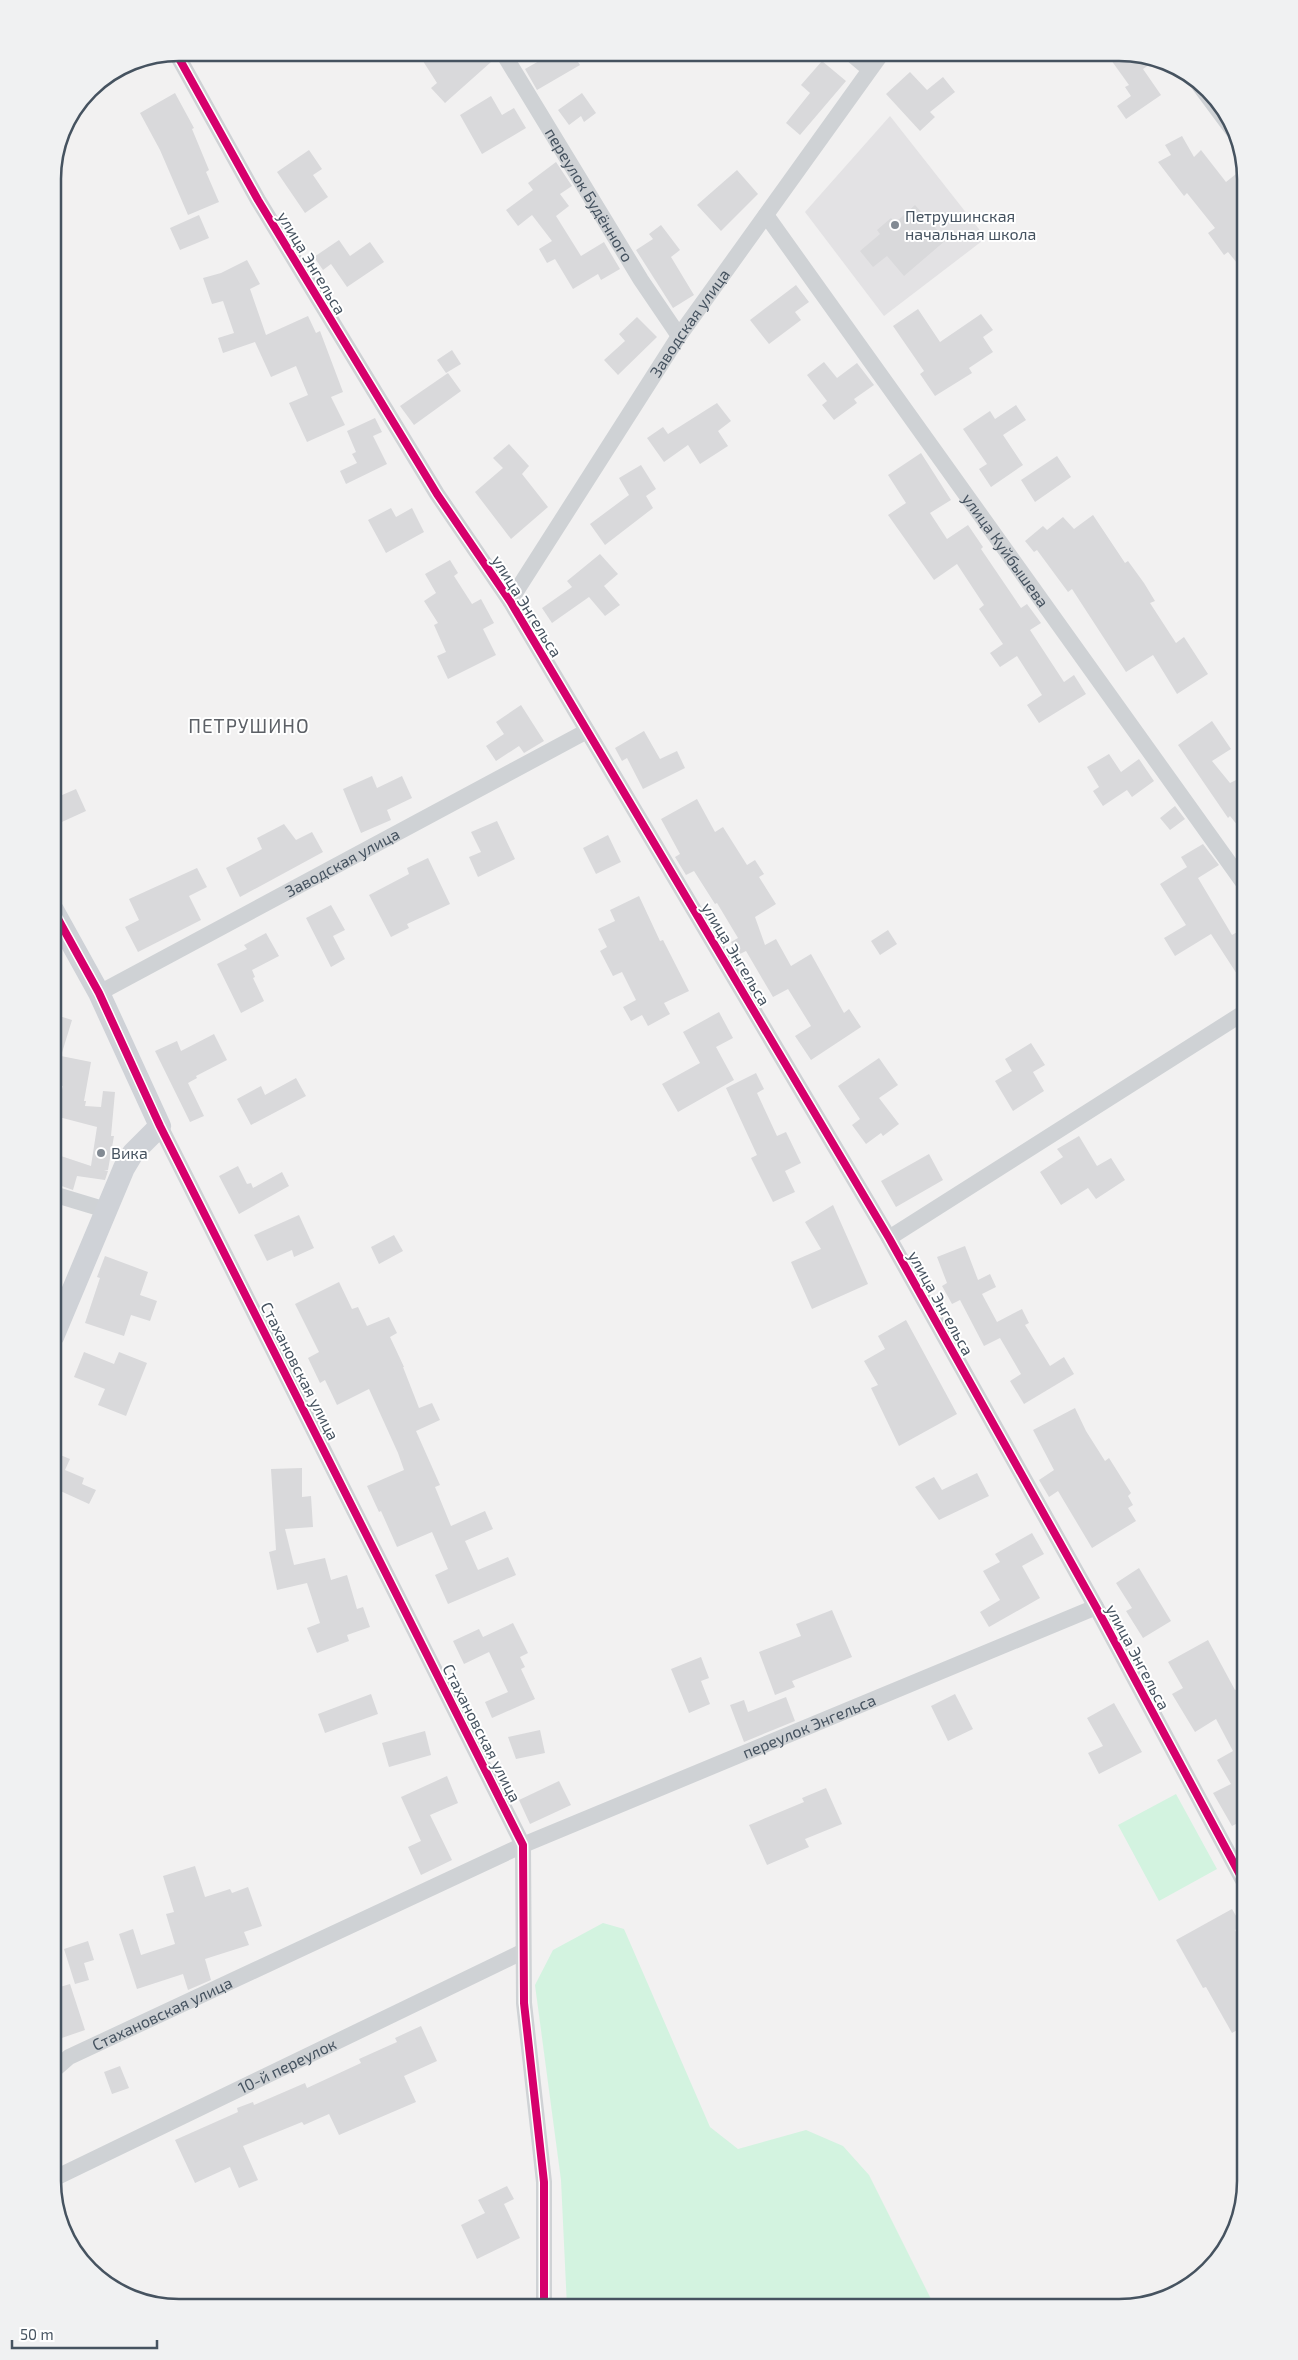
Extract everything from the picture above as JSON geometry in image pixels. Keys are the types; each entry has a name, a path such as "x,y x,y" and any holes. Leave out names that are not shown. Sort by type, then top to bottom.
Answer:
{"street":[{"name":"улица Энгельса","path":"180,61 258,200 427,478 510,601 889,1238 1096,1608 1237,1867"},
{"name":"переулок Будённого","path":"508,61 641,280 679,336"},
{"path":"860,62 869,69"},
{"name":"Заводская улица","path":"510,601 679,336 875,62"},
{"name":"улица Куйбышева","path":"766,215 1237,872"},
{"name":"Заводская улица","path":"99,993 587,731"},
{"name":"Стахановская улица","path":"61,2064 69,2057 523,1845 160,1126 99,993 62,926"},
{"name":"улица Энгельса","path":"889,1238 1237,1018"},
{"path":"61,1317 124,1168 133,1153 160,1126"},
{"path":"61,1197 106,1210"},
{"name":"переулок Энгельса","path":"523,1845 1096,1608"},
{"path":"523,1845 522,1952 524,2003 544,2182 544,2298"},
{"name":"10-й переулок","path":"61,2176 522,1952"}],"shaded area":[{"name":"Петрушинская начальная школа","path":"890,116 986,238 884,316 805,212"}],"green space":[{"path":"1176,1794 1217,1869 1159,1901 1118,1825"},
{"path":"603,1923 624,1929 710,2127 738,2149 806,2130 843,2146 869,2175 931,2299 567,2298 561,2180 535,1985 553,1950"}],"building":[{"path":"423,61 491,62 445,103 431,88 437,83"},
{"path":"538,61 578,61 580,65 537,90 525,69"},
{"path":"821,62 846,81 800,135 786,123 810,93 801,85"},
{"path":"1112,62 1149,65 1143,69 1161,95 1126,119 1117,106 1131,96 1125,87 1129,85"},
{"path":"910,72 927,90 943,77 955,92 930,112 935,117 920,131 886,94"},
{"path":"175,93 194,128 192,129 209,170 206,172 219,202 188,215 160,150 140,113"},
{"path":"582,93 596,113 584,122 581,116 569,125 558,110"},
{"path":"491,96 502,115 514,108 526,128 482,154 460,115"},
{"path":"1182,136 1194,157 1201,150 1226,182 1237,175 1237,263 1228,252 1224,255 1208,233 1215,228 1187,193 1184,196 1158,162 1171,155 1165,145"},
{"path":"309,150 322,169 313,175 328,197 305,213 277,172"},
{"path":"556,162 572,186 560,194 569,206 556,216 581,256 604,242 620,269 601,280 598,274 573,289 555,259 547,263 539,249 552,241 532,215 518,226 506,210 533,190 528,183"},
{"path":"737,170 758,194 721,231 697,205"},
{"path":"915,205 946,240 904,276 887,256 873,267 860,251 880,234 877,230 891,218 895,223"},
{"path":"199,215 209,238 180,250 170,228"},
{"path":"661,225 680,250 671,257 694,295 673,308 636,250 653,239 649,234"},
{"path":"339,240 350,256 370,242 384,262 347,287 331,264 323,270 314,257"},
{"path":"247,260 260,284 250,289 266,335 308,316 316,333 320,331 343,392 331,397 345,425 307,442 289,403 308,395 296,366 271,377 255,342 223,353 218,338 234,333 223,301 212,304 203,278 221,273"},
{"path":"796,285 809,302 795,312 801,320 769,344 750,320"},
{"path":"918,309 940,342 981,314 993,330 983,337 993,352 969,368 972,373 935,396 920,374 924,371 893,326"},
{"path":"637,317 657,337 618,375 604,360 625,341 619,334"},
{"path":"452,350 461,364 446,373 437,360"},
{"path":"824,362 837,378 857,363 874,385 854,399 857,403 834,420 822,405 827,401 807,375"},
{"path":"448,373 461,391 414,425 400,406"},
{"path":"717,403 731,421 718,431 728,446 700,464 688,445 664,462 647,438 663,427 668,434"},
{"path":"1016,405 1026,420 1003,435 1023,465 991,487 979,469 987,464 963,429 990,411 995,419"},
{"path":"375,418 382,432 373,436 387,464 346,484 340,471 357,463 352,454 356,452 347,431"},
{"path":"509,444 529,466 522,474 548,507 511,539 475,492 503,468 493,458"},
{"path":"921,453 951,500 930,513 947,539 968,525 983,547 981,549 1021,608 1027,604 1041,623 1030,630 1064,682 1074,675 1086,694 1039,723 1027,705 1042,695 1017,656 1000,667 990,653 1003,644 979,609 984,605 957,564 934,580 888,515 906,503 888,475"},
{"path":"1057,456 1071,477 1035,502 1021,480"},
{"path":"641,465 656,489 646,496 653,508 605,545 590,524 629,495 619,478"},
{"path":"391,508 396,517 412,508 424,532 386,553 368,520"},
{"path":"1093,515 1125,563 1128,561 1144,583 1155,601 1150,603 1176,643 1184,637 1208,674 1177,694 1153,655 1126,672 1072,589 1068,592 1037,550 1034,552 1025,541 1043,526 1047,530 1063,517 1074,529"},
{"path":"600,554 618,574 604,586 620,605 605,616 589,597 552,623 542,608 572,587 567,581"},
{"path":"450,560 458,573 454,576 472,604 481,599 494,623 483,629 496,655 448,679 437,656 446,652 434,625 438,623 424,601 436,593 425,574"},
{"path":"521,705 544,741 524,753 519,746 496,761 486,746 504,734 496,722"},
{"path":"1212,721 1231,749 1212,761 1230,783 1236,780 1237,781 1237,825 1230,816 1228,818 1178,745"},
{"path":"644,731 660,759 677,751 685,768 643,789 627,758 622,761 615,748"},
{"path":"1109,754 1121,772 1139,759 1154,781 1132,797 1127,790 1103,806 1093,791 1099,787 1087,767"},
{"path":"372,776 377,788 402,776 412,798 387,810 391,820 361,833 343,789"},
{"path":"76,789 86,811 62,822 62,795"},
{"path":"697,799 715,832 723,827 747,865 755,860 764,874 759,877 776,904 755,917 765,945 776,939 791,966 811,954 844,1013 849,1009 861,1027 811,1060 795,1036 811,1026 788,989 773,997 746,951 738,955 731,942 738,938 717,903 715,904 694,871 686,875 675,857 680,854 661,819"},
{"path":"1175,806 1185,819 1170,830 1160,818"},
{"path":"497,821 515,859 478,877 469,857 481,852 471,832"},
{"path":"284,824 296,840 312,832 323,852 240,897 226,868 262,849 257,838"},
{"path":"608,835 621,862 596,874 583,848"},
{"path":"1203,844 1219,865 1198,878 1232,935 1237,932 1237,974 1211,934 1175,956 1164,938 1186,925 1160,884 1187,867 1181,857"},
{"path":"428,858 450,904 407,924 409,928 391,937 369,895 409,874 407,868"},
{"path":"197,868 207,887 189,896 201,920 138,952 125,927 139,920 129,899"},
{"path":"639,896 660,941 663,940 689,991 664,1003 670,1014 648,1026 642,1015 631,1021 623,1007 636,1000 622,972 613,976 600,951 607,947 598,929 615,921 610,910"},
{"path":"331,905 345,930 333,936 345,959 331,967 306,918"},
{"path":"888,930 897,944 880,955 871,941"},
{"path":"266,933 279,956 252,970 255,977 253,978 264,1001 241,1013 217,964 247,949 244,945"},
{"path":"719,1012 733,1038 716,1047 734,1080 678,1112 662,1084 700,1063 683,1032"},
{"path":"62,1017 72,1020 62,1054"},
{"path":"214,1034 227,1060 196,1076 197,1078 188,1083 204,1116 190,1122 155,1051 177,1041 181,1051"},
{"path":"1031,1043 1045,1065 1033,1072 1044,1091 1013,1111 995,1081 1012,1071 1005,1059"},
{"path":"62,1056 91,1062 84,1101 86,1101 85,1106 101,1107 103,1091 115,1092 111,1136 114,1136 108,1170 104,1170 108,1171 105,1180 77,1176 73,1190 61,1186 62,1156 91,1166 97,1127 62,1118"},
{"path":"879,1058 898,1085 879,1098 899,1124 883,1136 881,1133 866,1144 852,1125 860,1119 838,1086"},
{"path":"756,1073 764,1089 757,1093 777,1136 786,1132 801,1163 785,1171 795,1192 773,1202 751,1158 757,1155 726,1088"},
{"path":"296,1078 306,1096 251,1125 237,1099 261,1086 265,1095"},
{"path":"1079,1136 1097,1166 1111,1158 1125,1180 1096,1199 1088,1188 1061,1205 1040,1172 1063,1157 1057,1149"},
{"path":"929,1154 943,1180 896,1207 881,1181"},
{"path":"238,1166 247,1184 251,1183 253,1188 282,1172 289,1186 239,1214 219,1176"},
{"path":"833,1205 868,1284 812,1309 791,1262 821,1249 805,1222"},
{"path":"299,1215 314,1248 294,1257 292,1250 267,1261 254,1235"},
{"path":"394,1235 403,1251 379,1264 371,1247"},
{"path":"965,1246 978,1280 990,1274 996,1287 982,1294 997,1322 1022,1309 1029,1323 1025,1325 1050,1366 1064,1357 1074,1374 1024,1404 1010,1381 1021,1374 1000,1338 984,1346 960,1300 952,1304 942,1286 947,1283 937,1257"},
{"path":"105,1256 148,1272 140,1295 157,1301 150,1321 131,1315 124,1336 85,1323 100,1278 97,1277"},
{"path":"339,1282 352,1309 358,1307 367,1326 389,1317 397,1333 390,1337 404,1367 419,1408 432,1403 440,1420 416,1431 440,1485 435,1487 451,1526 485,1511 493,1529 465,1541 478,1570 508,1557 516,1575 448,1604 435,1575 448,1569 432,1532 397,1547 381,1511 379,1512 367,1486 404,1470 398,1453 369,1389 337,1405 325,1380 320,1383 308,1358 319,1352 295,1304"},
{"path":"906,1320 957,1414 899,1446 871,1388 878,1385 864,1361 885,1349 878,1336"},
{"path":"84,1352 114,1364 119,1352 147,1363 126,1416 98,1405 105,1389 74,1377"},
{"path":"1075,1408 1086,1431 1105,1461 1109,1458 1131,1493 1128,1496 1133,1505 1128,1508 1136,1521 1092,1548 1058,1491 1049,1497 1039,1480 1054,1470 1033,1430"},
{"path":"61,1455 70,1459 65,1470 84,1478 82,1484 96,1490 89,1504 61,1491"},
{"path":"302,1468 302,1497 311,1496 313,1527 285,1529 294,1565 325,1558 331,1580 347,1575 357,1609 363,1607 370,1627 347,1635 349,1641 317,1653 307,1628 320,1623 307,1583 277,1590 269,1552 276,1550 271,1469"},
{"path":"977,1473 989,1496 939,1520 915,1487 934,1477 942,1490"},
{"path":"1032,1533 1044,1554 1022,1566 1040,1598 989,1627 980,1612 1000,1600 983,1571 1000,1562 995,1554"},
{"path":"1139,1568 1171,1621 1143,1638 1126,1611 1132,1608 1116,1583"},
{"path":"832,1610 852,1657 792,1681 795,1687 775,1695 759,1652 801,1636 796,1624"},
{"path":"513,1623 528,1653 520,1657 525,1667 521,1669 535,1699 492,1718 485,1702 508,1692 489,1652 464,1664 453,1641 479,1629 483,1637"},
{"path":"1208,1640 1235,1690 1237,1689 1237,1824 1232,1826 1213,1793 1231,1784 1217,1760 1233,1751 1216,1719 1195,1732 1172,1694 1183,1688 1168,1662"},
{"path":"701,1657 709,1678 701,1681 710,1704 689,1713 671,1669"},
{"path":"371,1694 378,1714 325,1733 318,1714"},
{"path":"955,1694 973,1729 948,1741 931,1706"},
{"path":"786,1697 795,1721 744,1742 730,1705 744,1700 748,1712"},
{"path":"1114,1703 1142,1752 1099,1774 1088,1753 1103,1746 1087,1718"},
{"path":"540,1730 545,1753 516,1759 508,1737"},
{"path":"425,1731 431,1755 389,1767 382,1743"},
{"path":"447,1776 458,1803 430,1815 452,1860 421,1875 408,1847 421,1841 401,1797"},
{"path":"559,1781 571,1805 530,1824 519,1800"},
{"path":"826,1788 842,1824 805,1839 809,1847 767,1865 749,1825 804,1802 802,1798"},
{"path":"195,1866 205,1897 230,1889 232,1893 248,1887 262,1926 244,1932 249,1945 205,1959 211,1980 188,1990 183,1974 137,1989 119,1934 133,1929 141,1955 175,1944 166,1914 174,1912 163,1876"},
{"path":"1232,1909 1237,1918 1237,1929 1235,1930 1237,1933 1237,2030 1232,2033 1206,1987 1203,1988 1176,1940"},
{"path":"88,1941 94,1960 84,1963 89,1980 75,1984 64,1949"},
{"path":"70,1984 85,2030 61,2038 61,1987"},
{"path":"421,2026 437,2061 404,2076 416,2102 339,2135 329,2114 304,2125 302,2122 243,2146 258,2180 239,2188 230,2167 195,2183 175,2140 238,2112 237,2108 253,2102 254,2105 305,2083 307,2088 361,2063 359,2059 397,2042 395,2038"},
{"path":"120,2066 129,2088 112,2094 104,2072"},
{"path":"507,2186 514,2199 504,2204 520,2238 477,2259 461,2225 485,2213 478,2200"}],"cycle path":[{"path":"180,61 258,200 437,494 510,601 889,1238 1096,1607 1237,1869"},
{"path":"62,926 99,993 160,1126 523,1845 524,2003 544,2182 544,2298"}],"place":[{"name":"Петрушинская начальная школа","path":"895,225"},
{"name":"Вика","path":"101,1153"}],"district":[{"name":"ПЕТРУШИНО","path":"249,726"}]}
